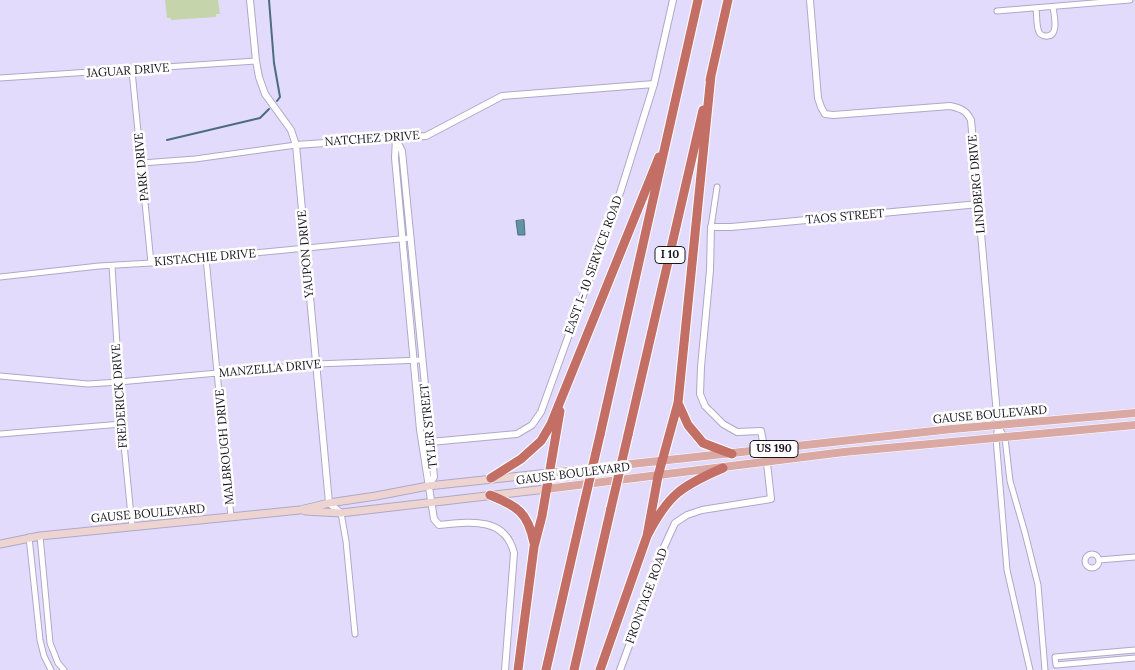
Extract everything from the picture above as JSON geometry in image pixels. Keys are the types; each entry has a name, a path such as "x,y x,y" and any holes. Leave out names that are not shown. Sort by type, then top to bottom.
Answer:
{"highway":[{"name":"I 10","path":"546,670 698,0"},
{"name":"I 10","path":"574,670 728,0"},
{"path":"647,536 658,476 678,403 711,75"},
{"path":"491,478 522,459 541,441 551,424 668,135"},
{"path":"518,670 534,547 562,397"},
{"path":"678,403 688,425 703,443 732,454"},
{"path":"600,670 647,536 658,515 675,495 693,481 723,468"},
{"path":"490,496 512,504 525,516 531,530 534,547"}],"main road":[{"name":"GAUSE BOULEVARD","path":"0,544 40,536 300,510 428,486 491,478 848,442 952,429 1135,413"},
{"name":"GAUSE BOULEVARD","path":"300,510 341,513 849,452 1135,425"}],"street":[{"name":"YAUPON DRIVE","path":"250,0 256,61 266,94 291,130 296,145 330,503"},
{"name":"EAST I- 10 SERVICE ROAD","path":"430,442 517,434 532,424 541,412 600,254 630,163 654,84 674,0"},
{"name":"LINDBERG DRIVE","path":"810,0 818,98 825,114 880,112 950,106 960,108 967,113 971,120 998,426"},
{"path":"997,11 1130,0"},
{"path":"1036,8 1038,31 1042,35 1048,36 1053,34 1055,28 1053,6"},
{"name":"JAGUAR DRIVE","path":"0,78 256,61"},
{"name":"PARK DRIVE","path":"132,70 151,263"},
{"name":"NATCHEZ DRIVE","path":"142,163 296,145 426,136 502,96 654,84"},
{"name":"TYLER STREET","path":"396,138 402,152 434,477 428,486"},
{"name":"TYLER STREET","path":"396,138 395,158 413,360 428,486"},
{"path":"711,227 717,187"},
{"name":"TAOS STREET","path":"711,227 731,228 979,204"},
{"name":"FRONTAGE ROAD","path":"620,670 646,600 658,560 675,523 687,515 702,510 771,499 762,430 737,432 723,424 705,406 700,394 710,270 711,227"},
{"name":"KISTACHIE DRIVE","path":"0,277 99,266 151,263 410,238"},
{"name":"MALBROUGH DRIVE","path":"206,258 231,517"},
{"name":"FREDERICK DRIVE","path":"112,266 122,424 132,526"},
{"name":"MANZELLA DRIVE","path":"0,376 88,384 316,364 422,360"},
{"path":"0,434 122,424"},
{"path":"998,426 1005,438 1010,481 1026,534 1038,585 1045,670"},
{"path":"998,426 996,438 1007,570 1030,670"},
{"path":"848,442 849,452"},
{"path":"428,486 434,519 439,525 476,522 492,526 502,532 512,545 514,554 505,670"},
{"path":"330,503 341,513 346,541 356,634"},
{"path":"40,536 50,643 58,663 64,670"},
{"path":"29,538 40,640 44,656 51,670"},
{"path":"1099,560 1135,557"},
{"path":"1135,650 1055,657 1056,665 1135,658"}],"green space":[{"path":"165,0 218,0 220,14 216,14 216,17 171,20 171,18 167,18"}],"water":[{"path":"524,220 525,235 518,235 516,221"}],"waterway":[{"path":"269,0 274,63 280,97 277,101"},
{"path":"167,140 260,118 269,109"}]}
